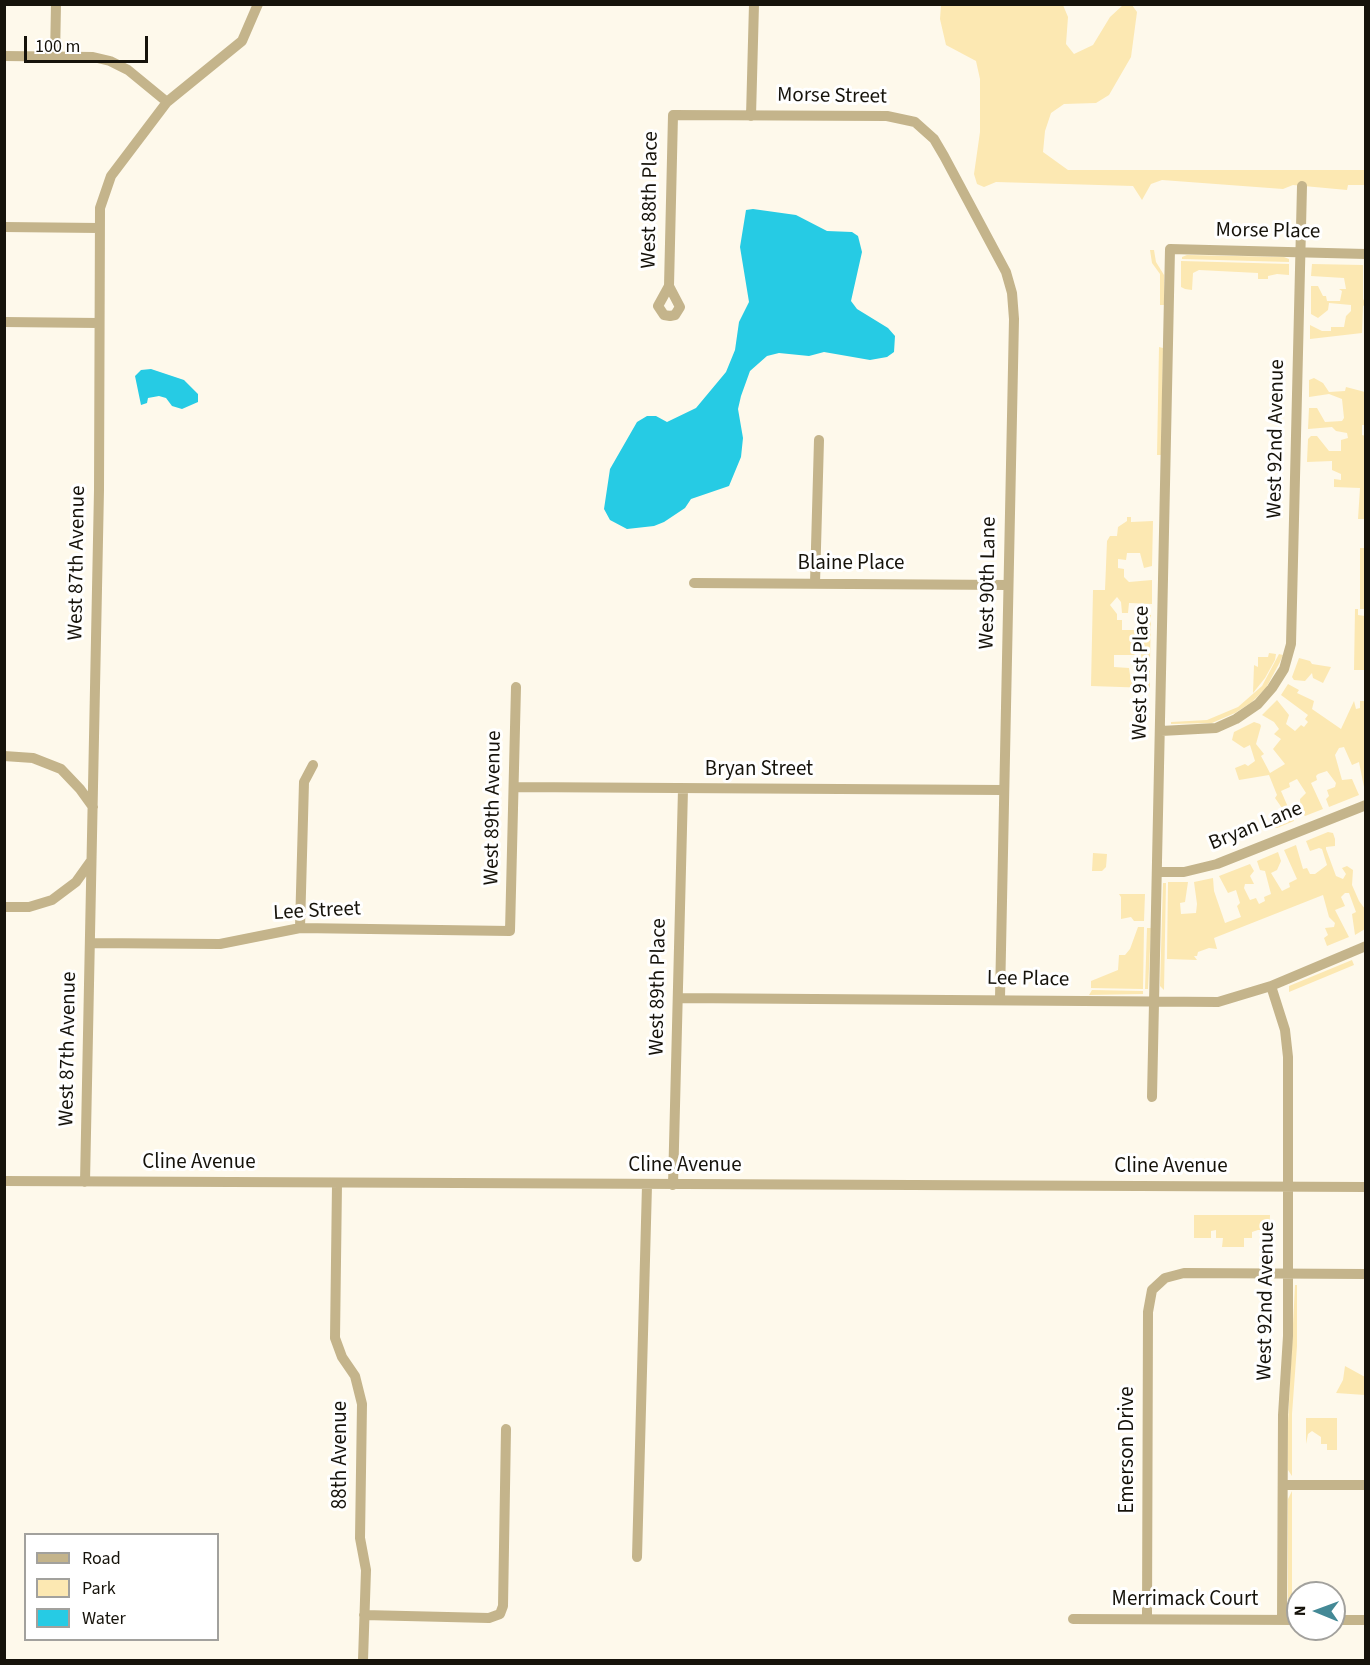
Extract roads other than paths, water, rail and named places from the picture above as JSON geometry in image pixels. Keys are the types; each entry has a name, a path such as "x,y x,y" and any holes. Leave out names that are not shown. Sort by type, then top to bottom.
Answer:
{"street":[{"path":"55,57 56,4"},
{"name":"West 87th Avenue","path":"85,1182 100,449 100,208 111,177 166,102 242,41 258,4"},
{"path":"751,116 754,4"},
{"path":"4,56 93,57 110,61 128,70 166,102"},
{"name":"Morse Street","path":"673,115 887,116 908,120 919,124 934,139 958,182"},
{"name":"West 88th Place","path":"669,286 673,115"},
{"name":"West 90th Lane","path":"958,182 1006,272 1012,293 1014,350 1000,998"},
{"name":"West 92nd Avenue","path":"1161,731 1216,728 1253,709 1272,688 1284,669 1292,644 1302,186"},
{"path":"4,227 99,228"},
{"name":"Morse Place","path":"1170,249 1365,254"},
{"name":"West 91st Place","path":"1152,1097 1170,249"},
{"path":"4,322 99,323"},
{"path":"815,583 819,440"},
{"name":"Blaine Place","path":"694,583 1008,585"},
{"name":"West 89th Avenue","path":"510,931 516,687"},
{"path":"4,756 33,758 61,769 80,789 93,808"},
{"path":"300,928 304,782 313,765"},
{"name":"Bryan Street","path":"514,787 1004,790"},
{"name":"West 89th Place","path":"673,1185 683,789"},
{"name":"Bryan Lane","path":"1157,872 1184,872 1217,864 1365,805"},
{"path":"4,907 29,907 52,900 76,882 92,861"},
{"name":"Lee Street","path":"90,943 220,944 300,928 510,931"},
{"name":"Lee Place","path":"679,998 1000,998 1218,1002 1271,986 1365,946"},
{"name":"West 92nd Avenue","path":"1271,986 1288,1046 1288,1274 1282,1620"},
{"name":"Cline Avenue","path":"4,1181 1365,1187"},
{"name":"88th Avenue","path":"337,1184 333,1323 335,1338 342,1357 355,1376 362,1404 360,1538 366,1570 363,1660"},
{"path":"637,1557 647,1185"},
{"name":"Emerson Drive","path":"1147,1618 1149,1299 1157,1284 1165,1278 1184,1273 1288,1274"},
{"path":"1288,1274 1365,1274"},
{"path":"364,1615 489,1618 500,1614 503,1606 506,1429"},
{"path":"1283,1485 1365,1485"},
{"name":"Merrimack Court","path":"1073,1619 1286,1620"},
{"path":"1346,1620 1365,1620"}],"water":[{"path":"746,210 796,215 827,231 852,232 858,236 862,252 851,301 857,309 888,328 895,336 894,352 887,357 870,360 824,352 809,356 779,353 767,356 750,371 741,396 738,409 743,438 741,457 729,486 691,499 685,508 664,522 654,526 627,529 610,520 604,509 610,469 637,422 647,416 656,416 667,422 696,408 726,372 735,350 739,322 749,302 740,247"},
{"path":"151,369 184,380 198,394 198,402 182,409 172,406 166,398 159,396 148,398 147,403 141,405 135,376 141,370"}]}
